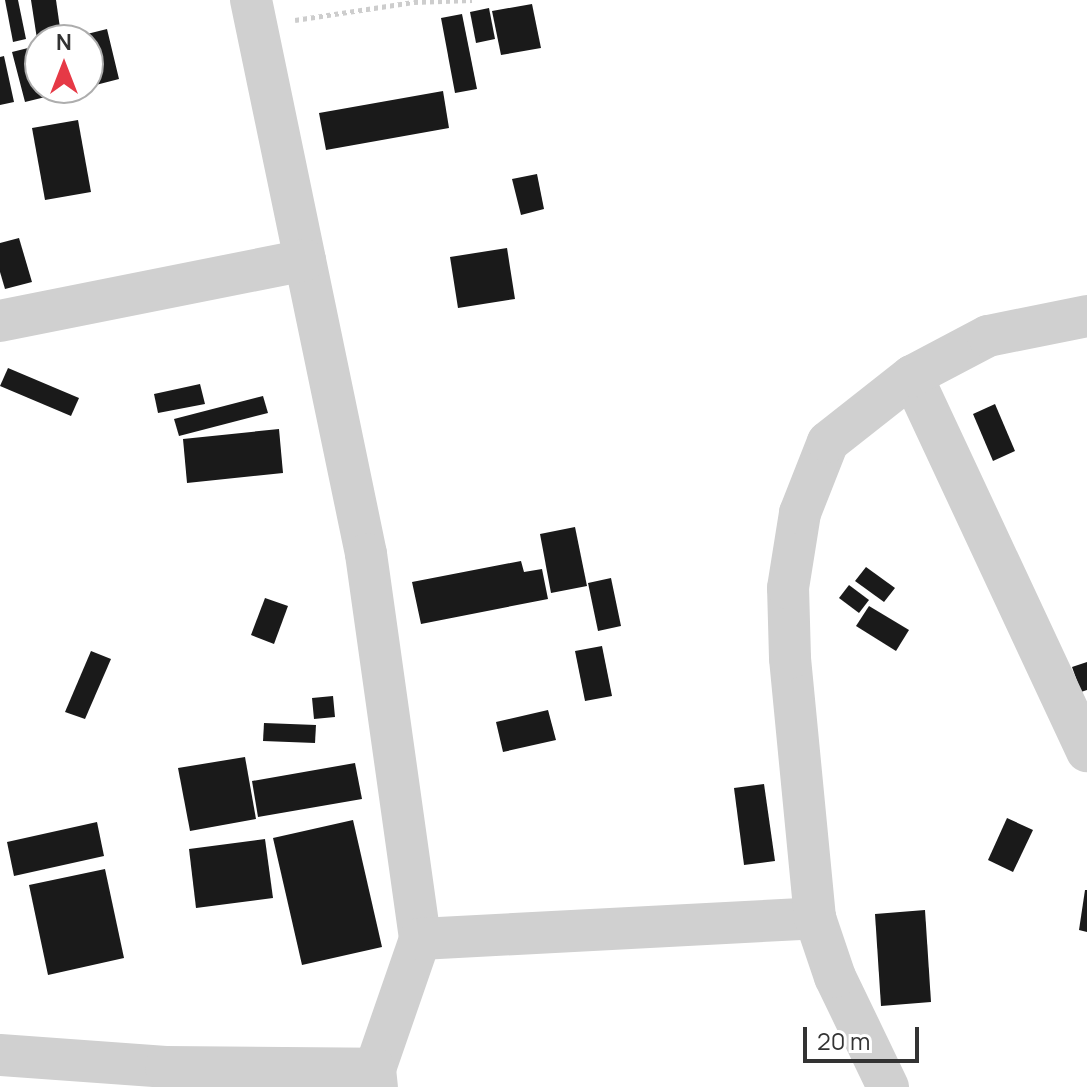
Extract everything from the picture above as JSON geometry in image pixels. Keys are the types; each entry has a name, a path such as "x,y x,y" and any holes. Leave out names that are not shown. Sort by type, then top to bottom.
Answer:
{"street":[{"path":"0,1055 376,1078 420,939 366,554 254,13"},
{"path":"0,321 305,260"},
{"path":"888,1087 835,977 815,918 790,658 788,588 800,513 828,442 912,376 988,336 1087,316"},
{"path":"912,376 1087,751"},
{"path":"420,939 815,918"}],"path":[{"path":"254,13 472,0"}],"building":[{"path":"5,0 18,0 24,29 24,39 13,42"},
{"path":"31,0 56,0 59,24 35,24"},
{"path":"532,4 541,48 501,55 492,11"},
{"path":"489,8 495,39 476,43 470,12"},
{"path":"462,14 477,89 455,93 441,18"},
{"path":"107,29 119,79 104,83 104,30"},
{"path":"24,49 24,98 12,52"},
{"path":"4,56 14,102 0,105 0,57"},
{"path":"443,91 449,128 326,150 319,113"},
{"path":"78,120 91,192 45,200 32,128"},
{"path":"537,174 544,209 521,215 512,179"},
{"path":"19,238 32,282 5,289 0,272 0,243"},
{"path":"507,248 515,299 458,308 450,257"},
{"path":"8,368 79,398 71,416 0,386"},
{"path":"200,384 205,404 158,413 154,394"},
{"path":"263,396 268,413 179,436 174,419"},
{"path":"995,404 1015,451 993,461 973,414"},
{"path":"279,429 283,473 187,483 183,439"},
{"path":"575,527 587,586 551,593 540,534"},
{"path":"521,561 524,572 542,569 548,599 421,624 412,582"},
{"path":"866,567 895,588 884,602 855,581"},
{"path":"611,578 621,626 598,631 588,583"},
{"path":"849,585 869,600 859,613 839,598"},
{"path":"265,598 288,606 274,644 251,635"},
{"path":"869,606 909,630 896,651 856,626"},
{"path":"602,646 612,696 585,701 575,651"},
{"path":"91,651 111,659 85,719 65,712"},
{"path":"1087,662 1087,690 1081,692 1072,667"},
{"path":"333,696 335,717 314,719 312,698"},
{"path":"548,710 556,740 503,752 496,722"},
{"path":"264,723 316,725 315,743 263,741"},
{"path":"245,757 256,819 190,831 178,768"},
{"path":"355,763 362,799 258,817 252,781"},
{"path":"764,784 775,861 744,865 734,788"},
{"path":"1007,818 1033,830 1013,872 988,860"},
{"path":"353,820 382,947 302,965 273,838"},
{"path":"97,822 104,856 14,876 7,842"},
{"path":"265,839 273,898 196,908 189,849"},
{"path":"105,869 124,958 48,975 29,885"},
{"path":"1087,890 1087,932 1079,930"},
{"path":"925,910 931,1002 881,1006 875,914"}]}
